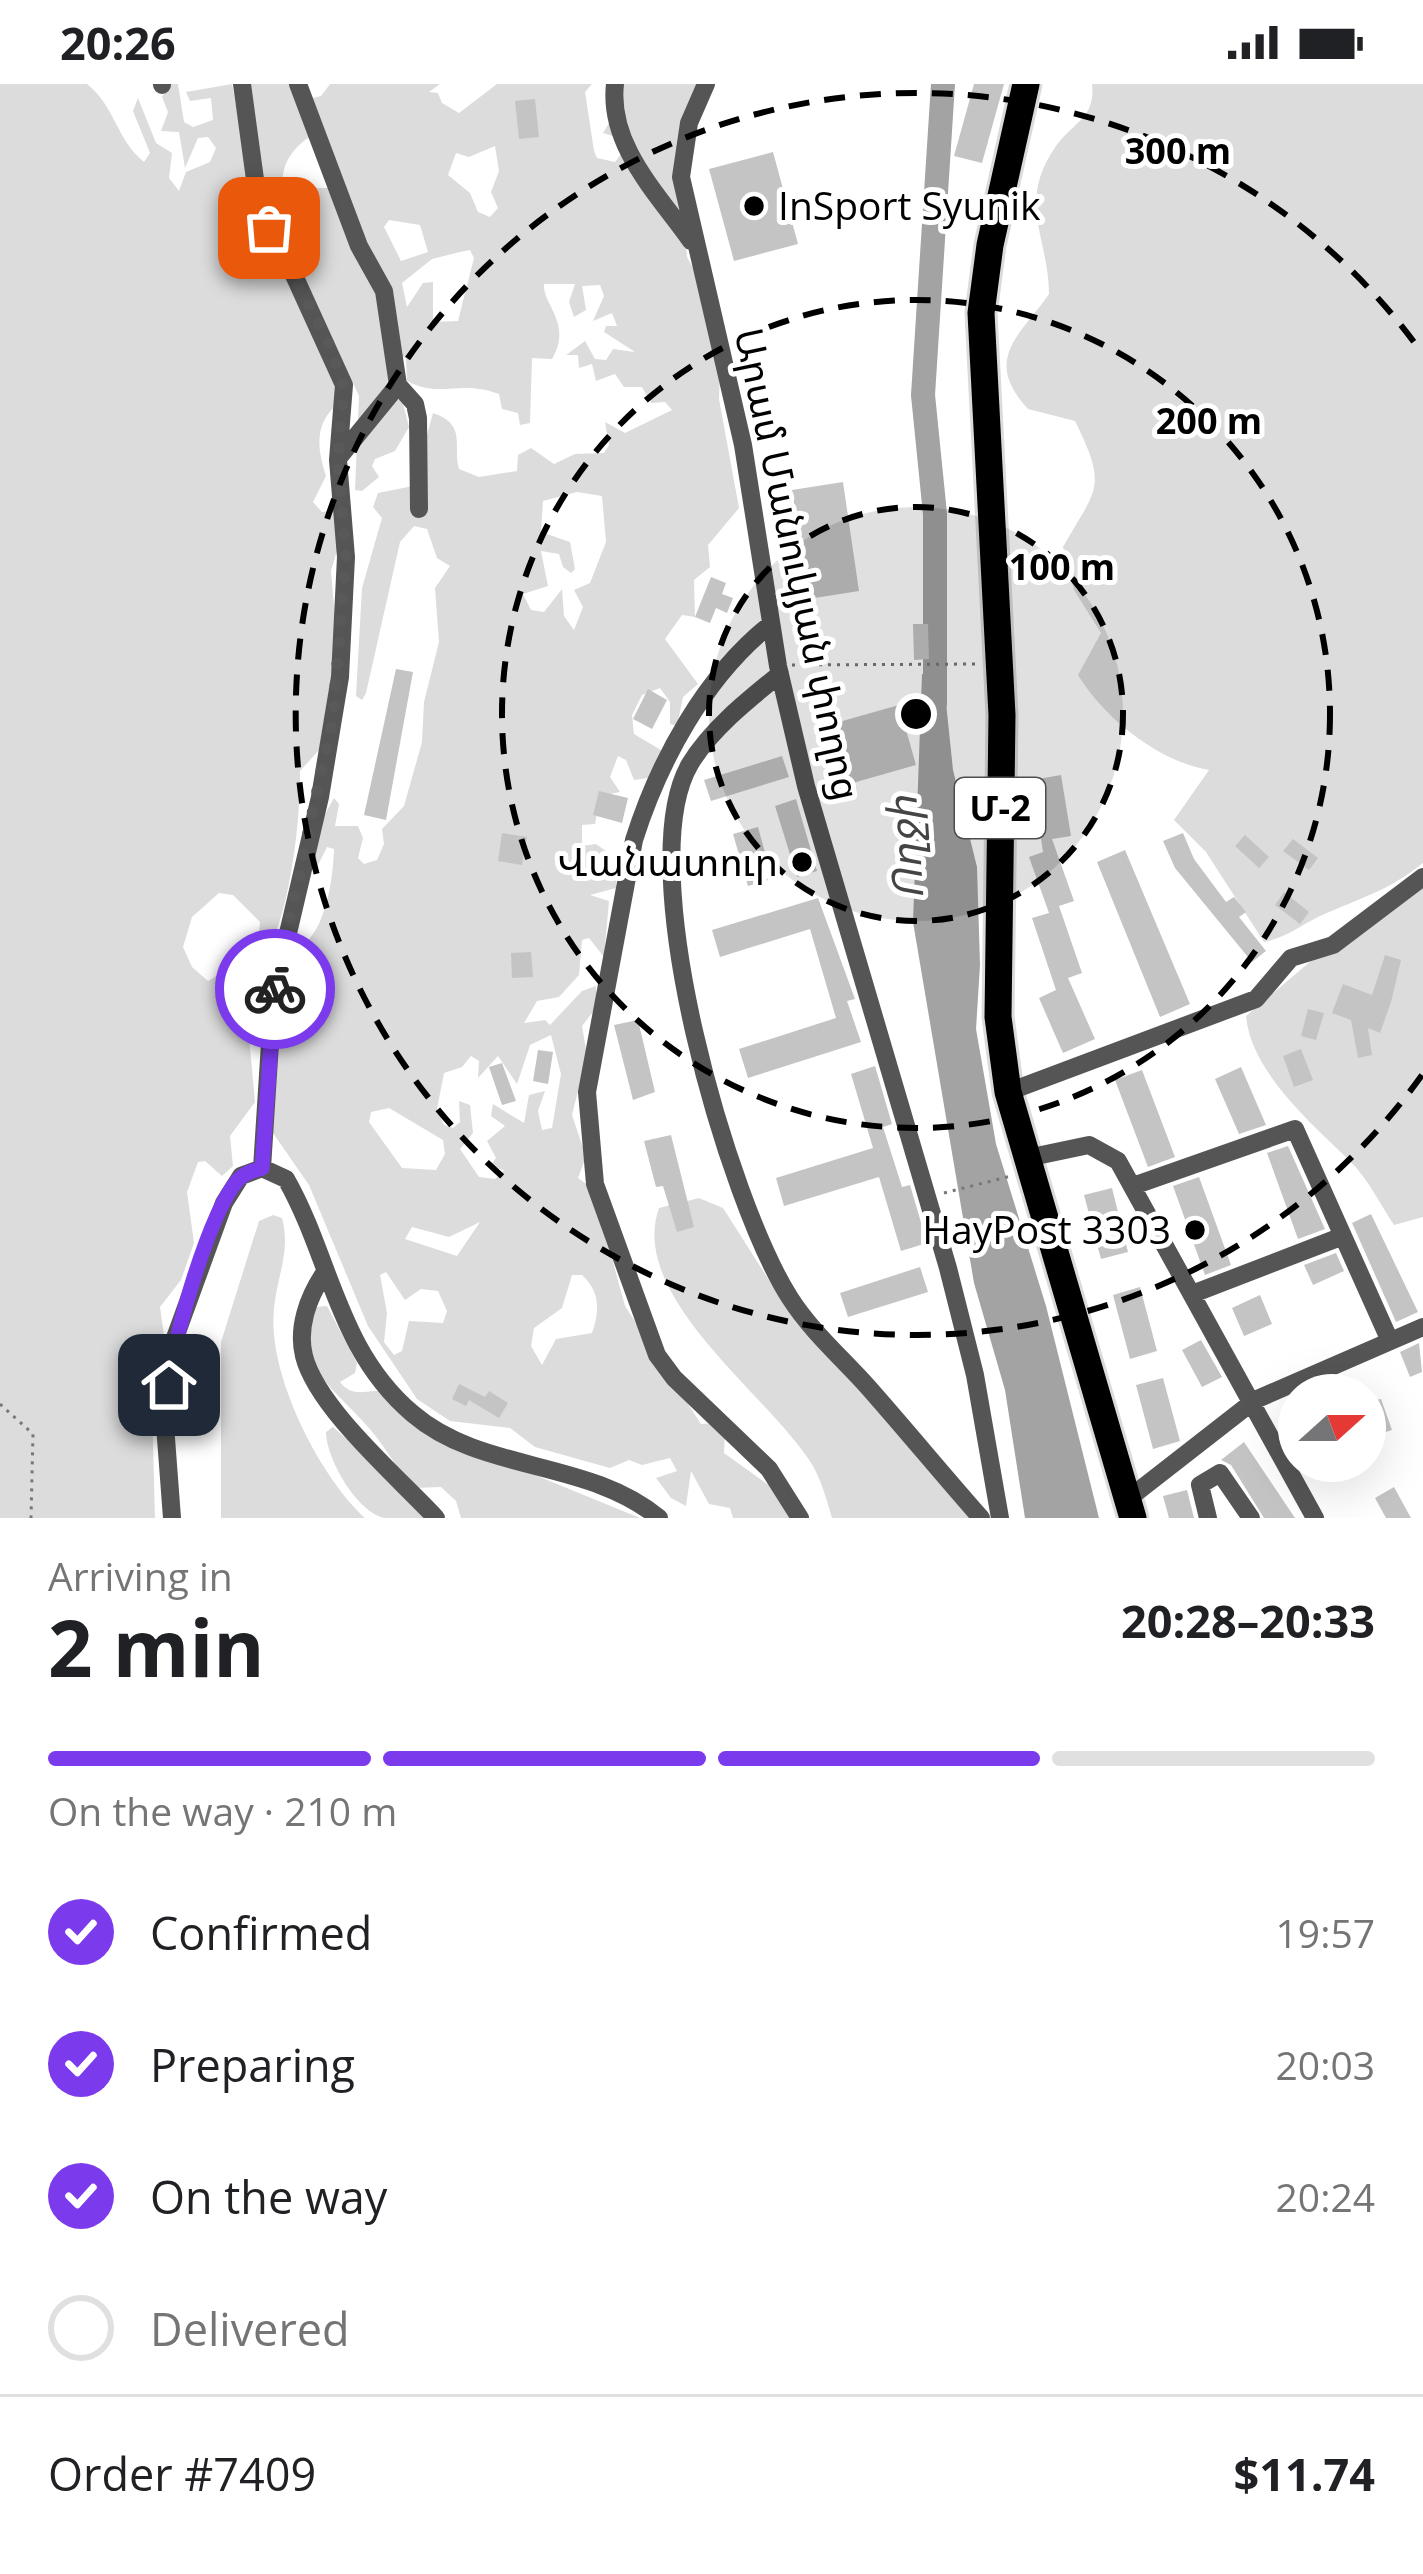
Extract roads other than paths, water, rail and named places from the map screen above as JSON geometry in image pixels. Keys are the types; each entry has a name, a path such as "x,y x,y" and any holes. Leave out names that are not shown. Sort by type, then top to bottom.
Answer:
{"highway":[{"name":"Մ-2","path":"1026,84 980,313 1002,715 998,1017 1023,1166 1131,1509"}],"street":[{"path":"242,84 257,194 344,385 338,460 346,557 340,677 320,796 273,997 262,1168"},
{"path":"298,84 359,246 384,291 398,385 416,404 419,508"},
{"path":"616,84 612,112 626,149 698,250"},
{"name":"Արամ Մանուկյան փողոց","path":"706,84 680,155 754,503 779,670 806,786 948,1268 975,1376 1000,1518"},
{"path":"338,460 398,385"},
{"path":"771,624 707,693 646,800 634,839 587,1092 588,1136 595,1184 611,1238 657,1355 674,1378 770,1469 800,1518"},
{"path":"779,670 712,737 691,764 680,789 672,928 679,974 742,1190 788,1294 982,1518"},
{"path":"1008,1092 1256,999 1291,958 1333,945 1423,878"},
{"path":"1133,1186 1294,1130 1390,1341"},
{"path":"1023,1166 1089,1145 1118,1161 1255,1400 1316,1518"},
{"path":"172,1518 165,1425 172,1346 224,1203 241,1176 262,1168 286,1179 323,1276 354,1339 414,1416 449,1437 584,1477 659,1518"},
{"path":"1195,1293 1343,1236"},
{"path":"323,1276 306,1302 303,1355 322,1394 436,1518"},
{"path":"1131,1509 1255,1400 1423,1327"},
{"path":"1208,1518 1200,1485 1220,1473 1251,1518"}],"waterway":[{"name":"Ողջի","path":"935,704 935,514 923,395 943,84"}],"place":[{"name":"InSport Syunik","path":"754,206"},
{"name":"Վանատուր","path":"802,862"},
{"name":"HayPost 3303","path":"1195,1230"}]}
